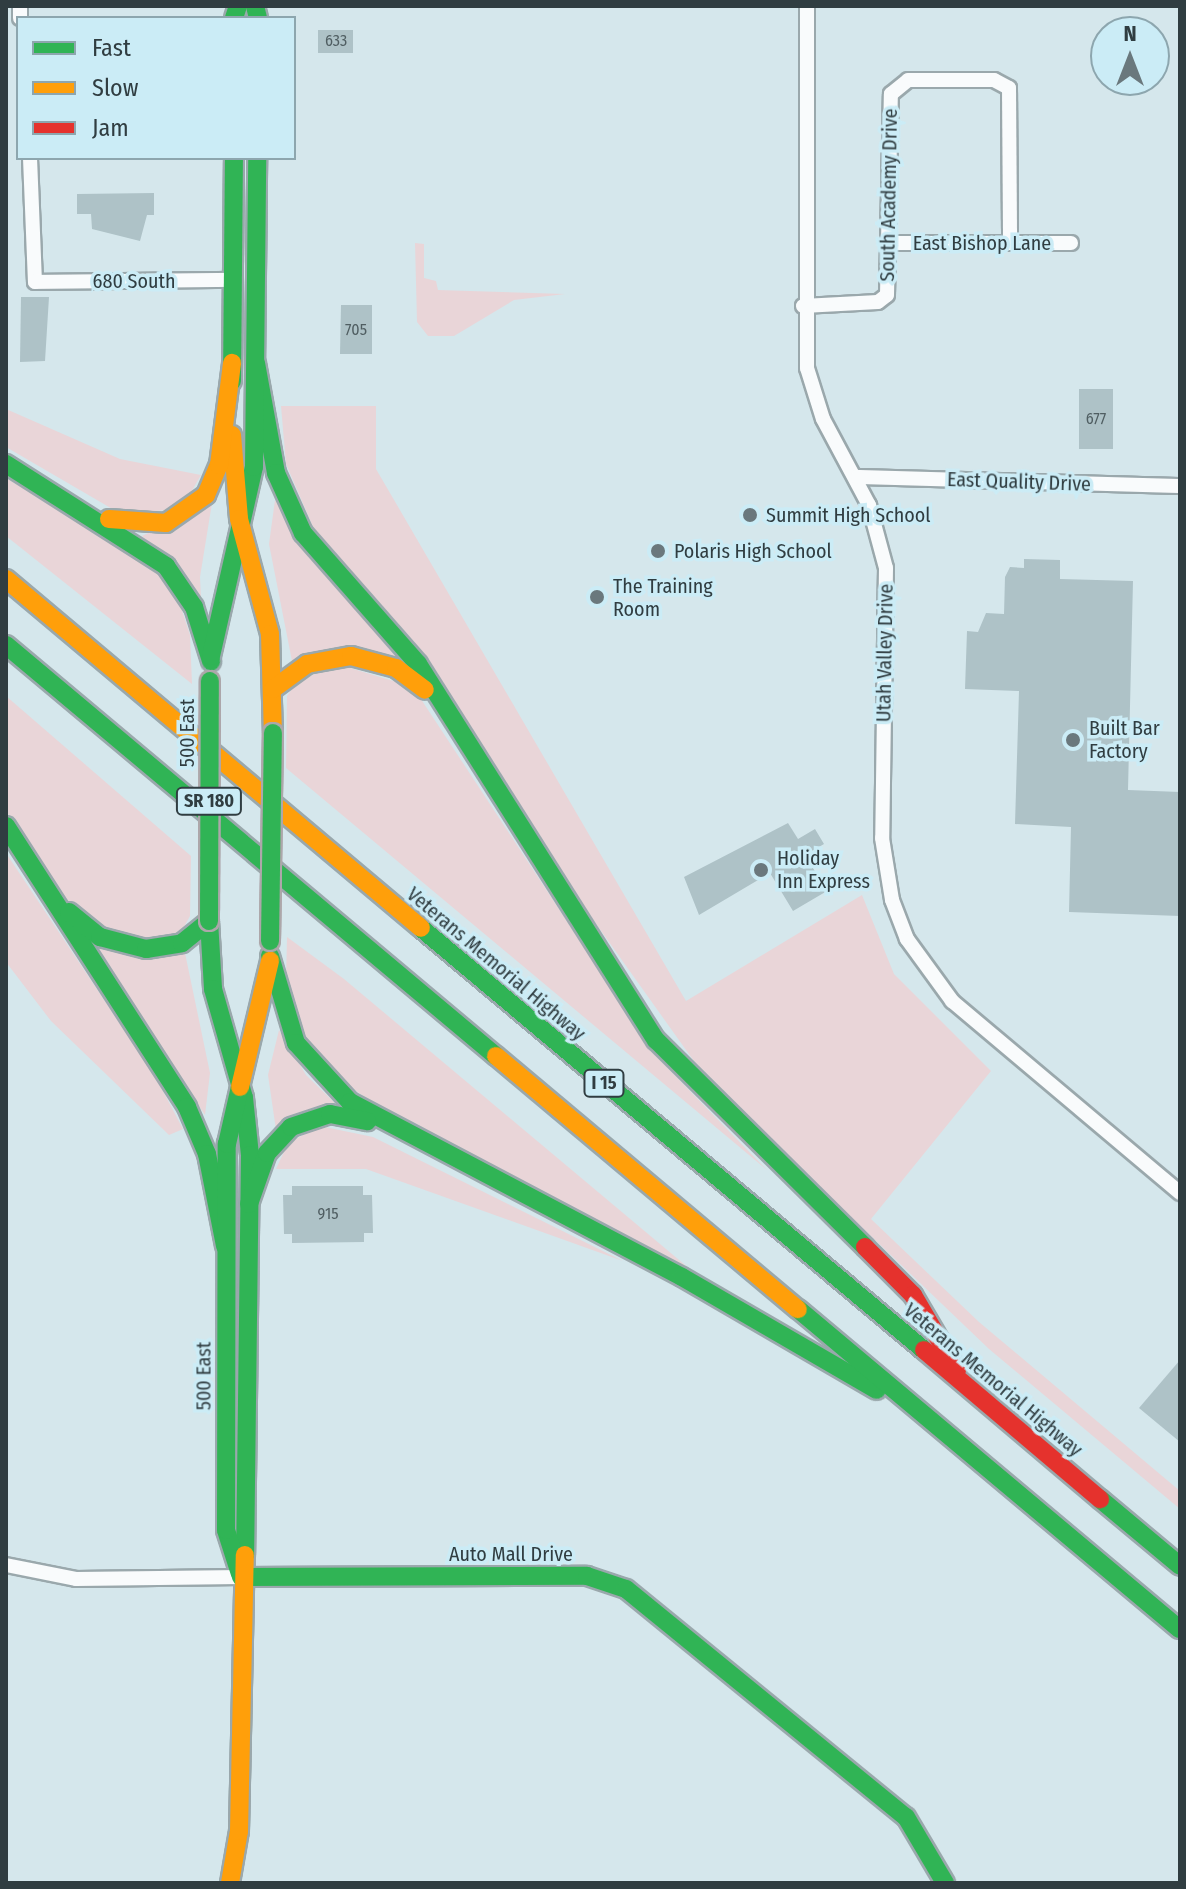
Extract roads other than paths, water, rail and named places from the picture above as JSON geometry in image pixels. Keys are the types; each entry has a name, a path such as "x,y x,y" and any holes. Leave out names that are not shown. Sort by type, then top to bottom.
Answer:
{"main road":[{"name":"500 East","path":"234,160 233,467 243,533 268,622 273,689 270,948 239,1078 227,1144 226,1530 241,1577"},
{"name":"500 East","path":"230,1883 239,1831 241,1577 250,1530 249,1204 239,1078 215,1002 209,921 210,681 218,609 243,533 254,467 257,160"},
{"path":"68,501 138,526 171,522 194,508 219,465 232,363"},
{"path":"256,363 274,466 293,517 418,664 446,713 656,1040 913,1295 967,1387"},
{"path":"6,464 68,501 176,577 197,613 211,661"},
{"name":"Veterans Memorial Highway","path":"6,579 1180,1566"},
{"name":"I 15","path":"6,645 1180,1629"},
{"path":"273,689 312,662 364,657 408,675 446,713"},
{"path":"6,826 192,1118 225,1246"},
{"path":"47,889 87,929 119,945 177,945 209,921"},
{"path":"270,948 281,1008 305,1059 334,1091 408,1137 630,1248 938,1425"},
{"path":"249,1204 273,1145 303,1121 348,1116 408,1137"},
{"name":"Auto Mall Drive","path":"241,1577 587,1576 626,1589 906,1817 945,1883"}],"street":[{"name":"Utah Valley Drive","path":"807,6 803,306 812,393 858,477 886,568 882,838 907,939 952,1001 1180,1193"},
{"name":"South Academy Drive","path":"803,306 883,299 892,243 892,89 908,80 994,80 1009,88 1010,243"},
{"name":"680 South","path":"30,160 35,282 233,280"},
{"name":"East Bishop Lane","path":"892,243 1071,243"},
{"name":"East Quality Drive","path":"858,477 1180,486"},
{"name":"Auto Mall Drive","path":"6,1565 76,1579 241,1577"}],"place":[{"name":"Summit High School","path":"750,515"},
{"name":"Polaris High School","path":"658,551"},
{"name":"The Training Room","path":"597,597"},
{"name":"Built Bar Factory","path":"1073,740"},
{"name":"Holiday Inn Express","path":"761,870"}]}
